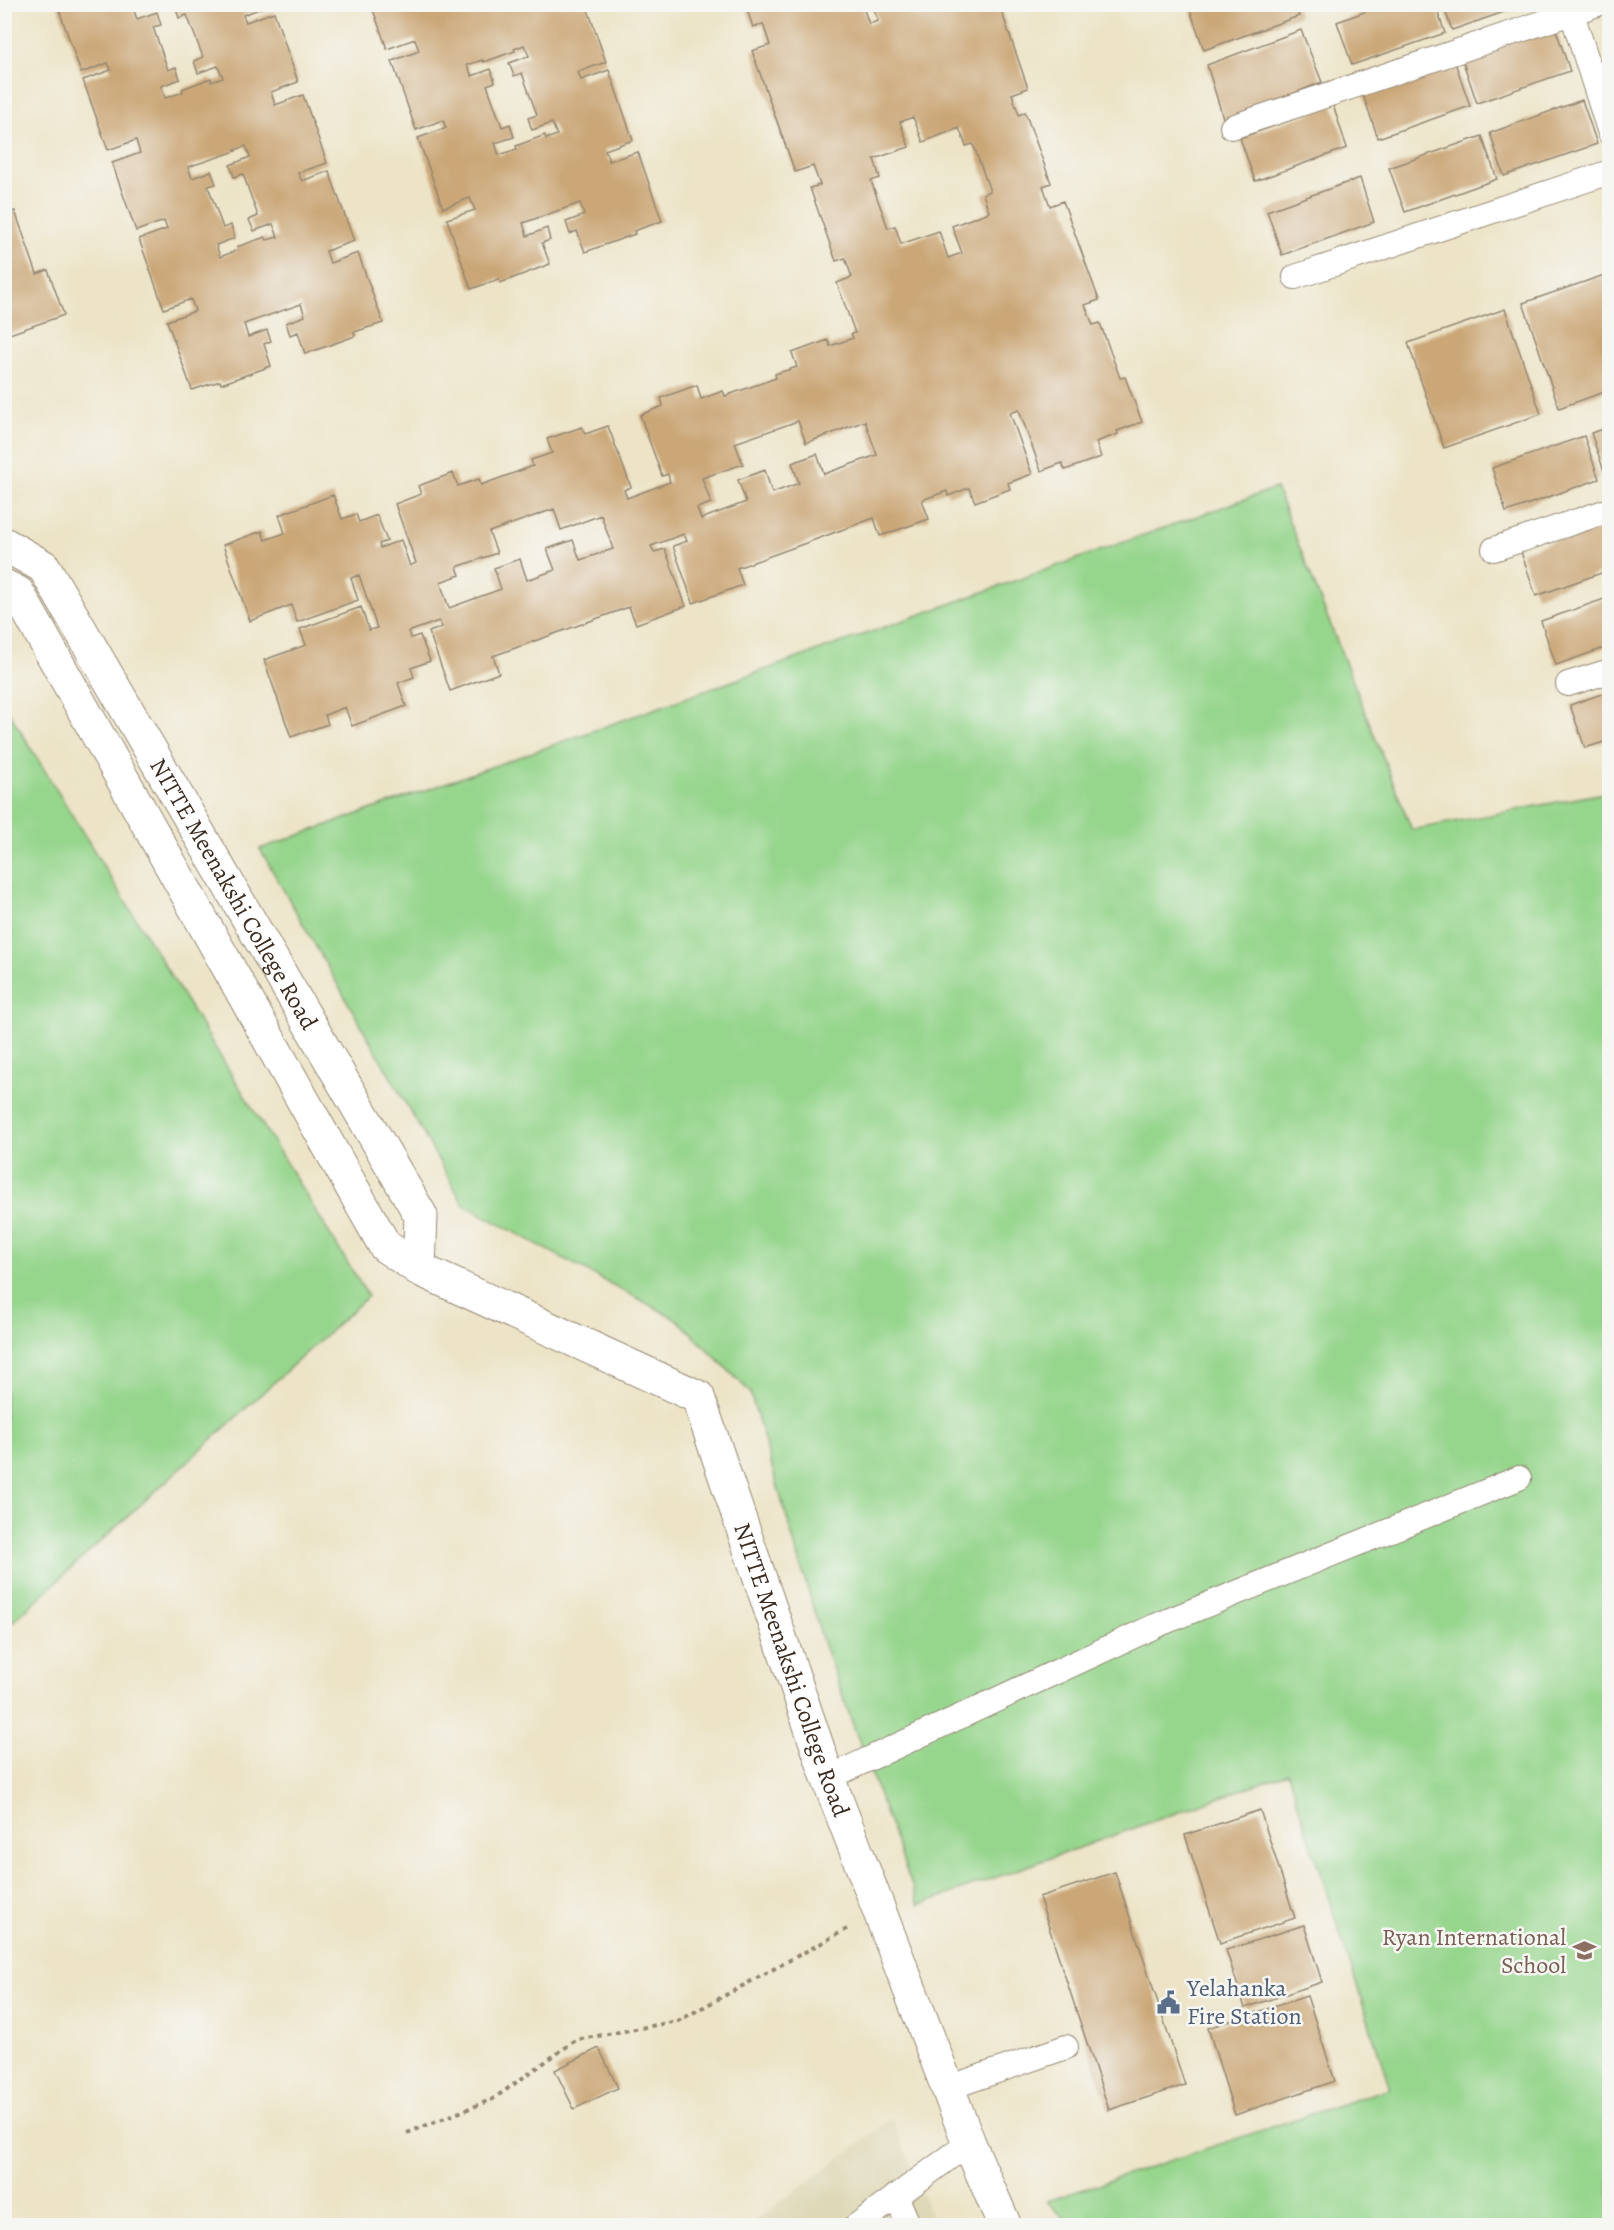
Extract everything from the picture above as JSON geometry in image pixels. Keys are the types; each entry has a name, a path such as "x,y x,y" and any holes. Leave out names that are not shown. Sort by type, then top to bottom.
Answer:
{"street":[{"name":"NITTE Meenakshi College Road","path":"4,544 44,567 421,1216 419,1269"},
{"name":"NITTE Meenakshi College Road","path":"4,586 18,593 385,1246 419,1269 698,1396 828,1778 969,2144 1005,2226"}],"lane":[{"path":"1232,127 1570,8 1598,4"},
{"path":"1570,8 1610,133"},
{"path":"1295,277 1610,172"},
{"path":"1494,549 1610,510"},
{"path":"1568,684 1610,671"},
{"path":"828,1778 1155,1626 1519,1478"},
{"path":"948,2088 1066,2047"},
{"path":"856,2226 969,2144"},
{"path":"896,2196 909,2226"}],"path":[{"path":"407,2133 493,2099 576,2040 678,2021 880,1911"}],"shaded area":[{"path":"892,2119 935,2225 748,2226"}],"green space":[{"path":"1276,488 1412,830 1609,792 1609,2225 1072,2226 1047,2201 1390,2088 1288,1773 919,1905 824,1645 750,1392 678,1320 464,1205 260,849"},
{"path":"5,706 368,1296 5,1629"}],"building":[{"path":"57,4 141,4 133,8 137,19 157,12 161,25 153,27 168,70 176,67 180,79 161,86 165,98 211,78 211,82 223,78 218,66 198,73 194,61 203,57 187,15 179,18 175,6 273,4 243,15 246,22 274,12 298,82 271,92 275,105 303,95 327,163 298,173 302,181 329,171 354,241 326,251 330,263 358,253 383,323 354,332 355,336 305,354 298,332 290,335 286,323 305,316 301,304 244,324 248,337 267,330 271,341 264,344 271,366 221,384 220,381 192,390 167,321 195,311 191,299 164,309 139,239 167,229 164,221 136,231 112,163 140,153 136,140 108,150 83,80 111,70 108,63 81,73","holes":["246,146 250,157 230,165 234,177 243,174 258,216 249,220 254,231 273,224 278,237 267,240 265,237 237,247 238,250 220,257 216,245 235,238 231,225 223,228 208,186 216,184 211,171 192,178 188,167"]},
{"path":"371,4 586,4 606,62 578,72 581,80 609,70 633,140 605,150 609,161 638,152 662,221 634,231 635,234 585,252 577,231 570,234 566,222 584,215 580,203 523,223 527,236 547,228 550,240 542,243 550,264 500,283 499,279 471,289 447,219 475,210 470,198 443,208 418,138 446,128 443,120 416,130 392,61 419,51 415,39 387,49","holes":["524,45 529,56 509,63 514,76 522,73 537,115 528,118 532,130 552,123 557,135 546,139 545,135 499,155 495,143 514,137 510,124 502,127 487,85 495,82 491,69 472,76 467,65 483,60 484,62 515,51 514,49"]},
{"path":"745,4 819,4 821,10 837,4 862,4 869,24 878,21 872,4 999,4 1028,88 1012,94 1019,115 1025,112 1051,183 1043,186 1050,206 1063,201 1099,300 1085,305 1093,325 1100,323 1120,378 1125,377 1142,422 1096,442 1101,457 1065,470 1062,463 1041,471 1019,410 1010,413 1032,474 1008,483 1010,489 975,502 969,488 948,496 947,491 922,500 929,519 880,536 874,518 737,568 743,585 693,603 673,546 687,541 684,534 651,546 654,552 665,549 686,606 636,624 629,607 493,656 499,673 450,691 429,632 442,627 439,621 408,632 411,638 420,635 430,661 411,668 414,677 398,683 406,706 352,726 345,707 325,715 328,724 291,737 264,660 306,645 300,629 361,607 369,630 377,628 359,575 351,578 358,600 297,622 291,605 250,621 223,545 262,531 265,540 285,533 279,515 333,495 342,519 356,514 359,522 377,515 387,541 379,544 380,548 401,540 410,566 416,563 395,504 421,494 418,486 453,473 458,486 479,479 481,485 533,466 531,460 552,453 547,439 582,427 585,434 608,426 631,487 624,490 627,498 670,482 668,474 662,476 640,415 663,406 661,398 697,385 701,399 723,391 725,396 776,378 775,374 797,367 792,353 828,340 830,346 853,338 851,334 855,333 837,283 852,277 845,258 836,261 810,188 820,185 813,166 795,172 752,51 770,45 763,24 753,27","holes":["913,117 923,142 959,128 966,146 973,144 990,191 983,194 989,212 952,226 962,253 948,258 939,231 901,244 895,226 888,228 871,181 880,178 874,159 909,147 900,122","798,421 806,443 865,421 877,455 824,474 817,454 792,463 799,483 772,493 765,470 738,480 746,502 701,519 697,508 711,503 702,478 743,464 735,443","554,509 561,530 601,515 613,549 580,560 573,540 547,549 555,570 527,580 520,559 494,568 501,589 449,608 440,582 460,575 457,567 497,553 489,532"]},
{"path":"1188,4 1296,4 1299,16 1204,50"},
{"path":"1386,4 1435,4 1445,33 1352,65 1337,22"},
{"path":"1443,5 1524,5 1452,30"},
{"path":"1555,27 1570,71 1477,103 1462,59"},
{"path":"1301,30 1322,82 1224,121 1207,65"},
{"path":"1455,62 1470,106 1378,138 1363,95"},
{"path":"1582,100 1597,144 1504,176 1490,133"},
{"path":"1333,105 1347,148 1255,181 1240,138"},
{"path":"1482,136 1497,179 1405,212 1389,168"},
{"path":"1360,178 1374,222 1282,255 1267,211"},
{"path":"4,181 11,198 4,200"},
{"path":"15,211 37,274 48,270 64,315 4,336 4,215"},
{"path":"1610,273 1610,390 1559,408 1523,303"},
{"path":"1505,309 1541,414 1444,448 1408,343"},
{"path":"1610,427 1610,475 1606,477 1591,433"},
{"path":"1584,436 1599,479 1506,512 1492,468"},
{"path":"1610,521 1610,570 1536,596 1521,552"},
{"path":"1610,597 1610,646 1556,665 1541,621"},
{"path":"1610,691 1610,740 1585,748 1570,705"},
{"path":"1260,1810 1295,1918 1220,1943 1185,1835"},
{"path":"1115,1872 1185,2085 1109,2110 1039,1897"},
{"path":"1304,1925 1322,1982 1245,2008 1226,1950"},
{"path":"1307,1996 1335,2081 1235,2115 1208,2028"},
{"path":"599,2048 618,2088 574,2109 555,2070"}],"place":[{"name":"Ryan International School","path":"1584,1951"},
{"name":"Yelahanka Fire Station","path":"1169,2002"}]}
